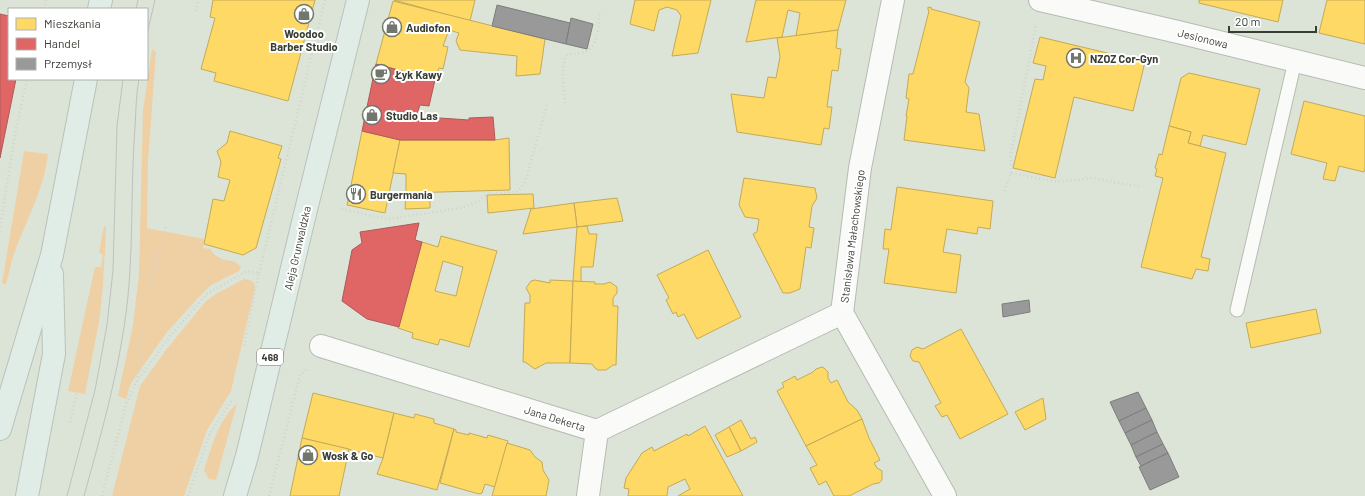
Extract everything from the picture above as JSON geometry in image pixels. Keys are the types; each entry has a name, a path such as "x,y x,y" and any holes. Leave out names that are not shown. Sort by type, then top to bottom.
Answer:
{"main road":[{"name":"Aleja Grunwaldzka","path":"235,496 247,456 307,203 358,0"},
{"path":"0,429 52,255 86,80"},
{"path":"27,496 54,354 52,255"}],"street":[{"name":"Stanisława Małachowskiego","path":"893,0 860,168 842,313 945,496"},
{"name":"Jesionowa","path":"1040,0 1365,78"},
{"name":"Jana Dekerta","path":"321,346 597,431 842,313"},
{"path":"588,496 597,431"}],"lane":[{"path":"1237,310 1294,61"}],"path":[{"path":"196,11 198,0"},
{"path":"244,350 259,273 325,0"},
{"path":"565,103 564,58 567,55 586,51 595,42 600,12"},
{"path":"1004,191 1011,173 1011,153 1037,23"},
{"path":"0,227 15,135 27,80"},
{"path":"342,209 387,219 461,208 476,202 488,194 516,192 522,188 527,176 547,104"},
{"path":"1011,173 1057,182 1093,178 1141,187"},
{"path":"102,496 126,404 135,384 141,362 143,328 149,294 166,225"},
{"path":"135,384 170,336 207,294 247,270 259,273"},
{"path":"269,496 300,375 309,367"},
{"path":"188,496 210,433 234,396"}],"shaded area":[{"path":"152,49 156,52 148,161 147,228 204,239 203,248 211,249 218,257 236,262 241,266 239,271 211,285 167,332 131,383 126,399 118,396 133,325 139,274 143,110"},
{"path":"24,151 48,154 39,192 14,255 6,284 2,283"},
{"path":"104,226 106,227 106,231 99,322 85,394 68,391 95,267 101,267 103,255 99,252"},
{"path":"244,279 250,280 254,283 255,288 231,391 207,430 184,496 112,496 140,386 166,350 206,301"},
{"path":"237,403 216,480 209,479 204,470 213,443 220,426 230,410"}],"building: Mieszkania":[{"path":"213,0 315,0 288,101 214,81 216,73 201,69 215,18 210,17"},
{"path":"394,0 475,0 470,21"},
{"path":"635,0 711,0 698,53 672,56 681,16 677,10 667,7 659,10 654,31 630,24"},
{"path":"756,0 846,0 838,30 796,36 800,13 788,10 782,37 746,42"},
{"path":"1199,0 1283,0 1278,22 1199,3"},
{"path":"1327,0 1365,0 1365,44 1319,33"},
{"path":"393,1 545,39 540,74 516,76 517,56 460,50 456,41 459,33 449,30 443,46 448,47 443,69 439,68 435,80 376,64"},
{"path":"928,7 980,22 965,82 969,88 966,112 979,114 985,151 904,140 909,99 906,98 909,74 913,74 929,11"},
{"path":"838,30 836,48 841,49 838,71 832,70 827,107 832,107 829,129 824,128 821,145 737,132 731,94 764,98 768,77 776,78 780,57 777,38"},
{"path":"1040,37 1145,62 1133,111 1074,97 1055,178 1013,168 1035,79 1043,80 1046,66 1033,63"},
{"path":"1189,73 1260,89 1246,145 1203,135 1200,146 1188,143 1191,132 1169,126 1181,78"},
{"path":"1304,101 1365,116 1364,172 1339,166 1335,181 1323,179 1327,163 1291,154"},
{"path":"1169,126 1191,132 1188,143 1226,153 1201,257 1210,259 1208,271 1196,269 1192,279 1141,267 1163,178 1155,176 1157,169 1155,168 1159,154 1162,155"},
{"path":"230,131 282,146 278,158 281,159 256,248 243,255 204,244 213,199 224,201 230,180 218,177 221,162 217,151 227,143"},
{"path":"362,131 400,140 385,213 347,205"},
{"path":"509,138 510,190 406,193 406,174 393,173 400,140 495,140"},
{"path":"744,178 815,188 817,198 812,206 809,227 814,228 811,248 806,247 800,289 790,293 783,293 753,234 757,232 759,219 745,217 739,205"},
{"path":"897,187 993,201 990,229 978,227 977,234 947,229 943,252 961,255 956,293 884,283 889,249 883,249 885,229 891,230"},
{"path":"406,193 430,193 430,208 405,209"},
{"path":"533,194 534,208 488,213 487,195"},
{"path":"617,198 623,221 577,227 574,203"},
{"path":"574,203 577,227 523,234 531,209"},
{"path":"587,226 589,234 597,234 593,267 581,267 581,282 573,281 577,227"},
{"path":"441,236 497,251 469,347 440,339 438,345 412,338 413,333 398,328 422,242 438,247","holes":["443,261 463,267 456,296 435,291"]},
{"path":"708,250 741,317 697,339 684,314 678,317 676,312 673,314 666,300 669,298 657,275"},
{"path":"535,280 550,283 550,280 573,281 570,363 546,363 535,369 523,362 525,303 530,303 530,295 526,288 531,281"},
{"path":"573,281 595,282 595,284 610,282 617,287 617,293 613,298 613,306 618,306 616,365 613,365 606,370 598,370 592,364 570,363"},
{"path":"1316,309 1321,333 1251,348 1246,323"},
{"path":"961,329 1008,414 960,439 947,415 942,417 935,406 941,403 919,362 913,361 910,356 912,350 917,347 923,349"},
{"path":"822,367 828,372 828,378 831,383 837,380 848,402 857,410 862,419 806,446 777,391 784,387 782,383 795,376 797,380"},
{"path":"313,393 394,413 383,458 302,438"},
{"path":"1043,398 1046,419 1025,430 1015,412"},
{"path":"394,413 414,418 415,414 434,419 434,423 454,429 437,490 377,474 383,458"},
{"path":"862,419 869,438 880,460 874,463 877,468 882,471 882,480 879,483 873,484 849,496 834,496 826,481 819,485 810,468 817,465 806,446"},
{"path":"741,420 751,439 755,437 757,442 741,451 729,427"},
{"path":"705,426 743,496 678,496 690,489 685,479 668,487 667,496 628,496 629,489 624,488 626,478 642,453 652,447 654,451 687,434 688,436"},
{"path":"729,427 741,451 727,457 715,435"},
{"path":"454,429 456,432 469,435 469,433 487,438 488,435 508,441 495,487 485,484 482,493 479,494 440,483"},
{"path":"302,438 349,449 339,496 290,496"},
{"path":"507,443 530,450 535,457 542,462 543,470 549,480 546,496 492,496"}],"building: Handel":[{"path":"0,14 8,16 8,80 16,80 0,158"},
{"path":"376,64 435,80 429,106 420,105 417,114 425,117 469,120 469,118 493,117 495,140 400,140 362,131"},
{"path":"419,223 415,240 422,242 399,327 367,319 342,301 352,250 362,243 360,232"}],"building: Przemysł":[{"path":"497,5 570,23 566,44 492,26"},
{"path":"571,18 593,24 587,49 566,44"},
{"path":"1029,300 1030,312 1003,317 1002,304"},
{"path":"1138,392 1146,408 1119,421 1110,402"},
{"path":"1146,408 1152,420 1125,433 1119,421"},
{"path":"1152,420 1157,432 1131,445 1125,433"},
{"path":"1157,432 1163,444 1136,457 1131,445"},
{"path":"1163,444 1168,453 1141,466 1136,457"},
{"path":"1168,453 1179,477 1150,490 1139,467"}],"tram line":[{"path":"136,8 138,0"},
{"path":"148,30 155,0"},
{"path":"67,496 95,390 107,325 113,270 117,126 123,80"},
{"path":"84,496 117,366 126,312 129,285 134,147 139,80"}],"place":[{"name":"Woodoo Barber Studio","path":"304,14"},
{"name":"Audiofon","path":"392,27"},
{"name":"NZOZ Cor-Gyn","path":"1076,58"},
{"name":"Łyk Kawy","path":"381,74"},
{"name":"Studio Las","path":"372,115"},
{"name":"Burgermania","path":"356,194"},
{"name":"Wosk & Go","path":"308,455"}]}
